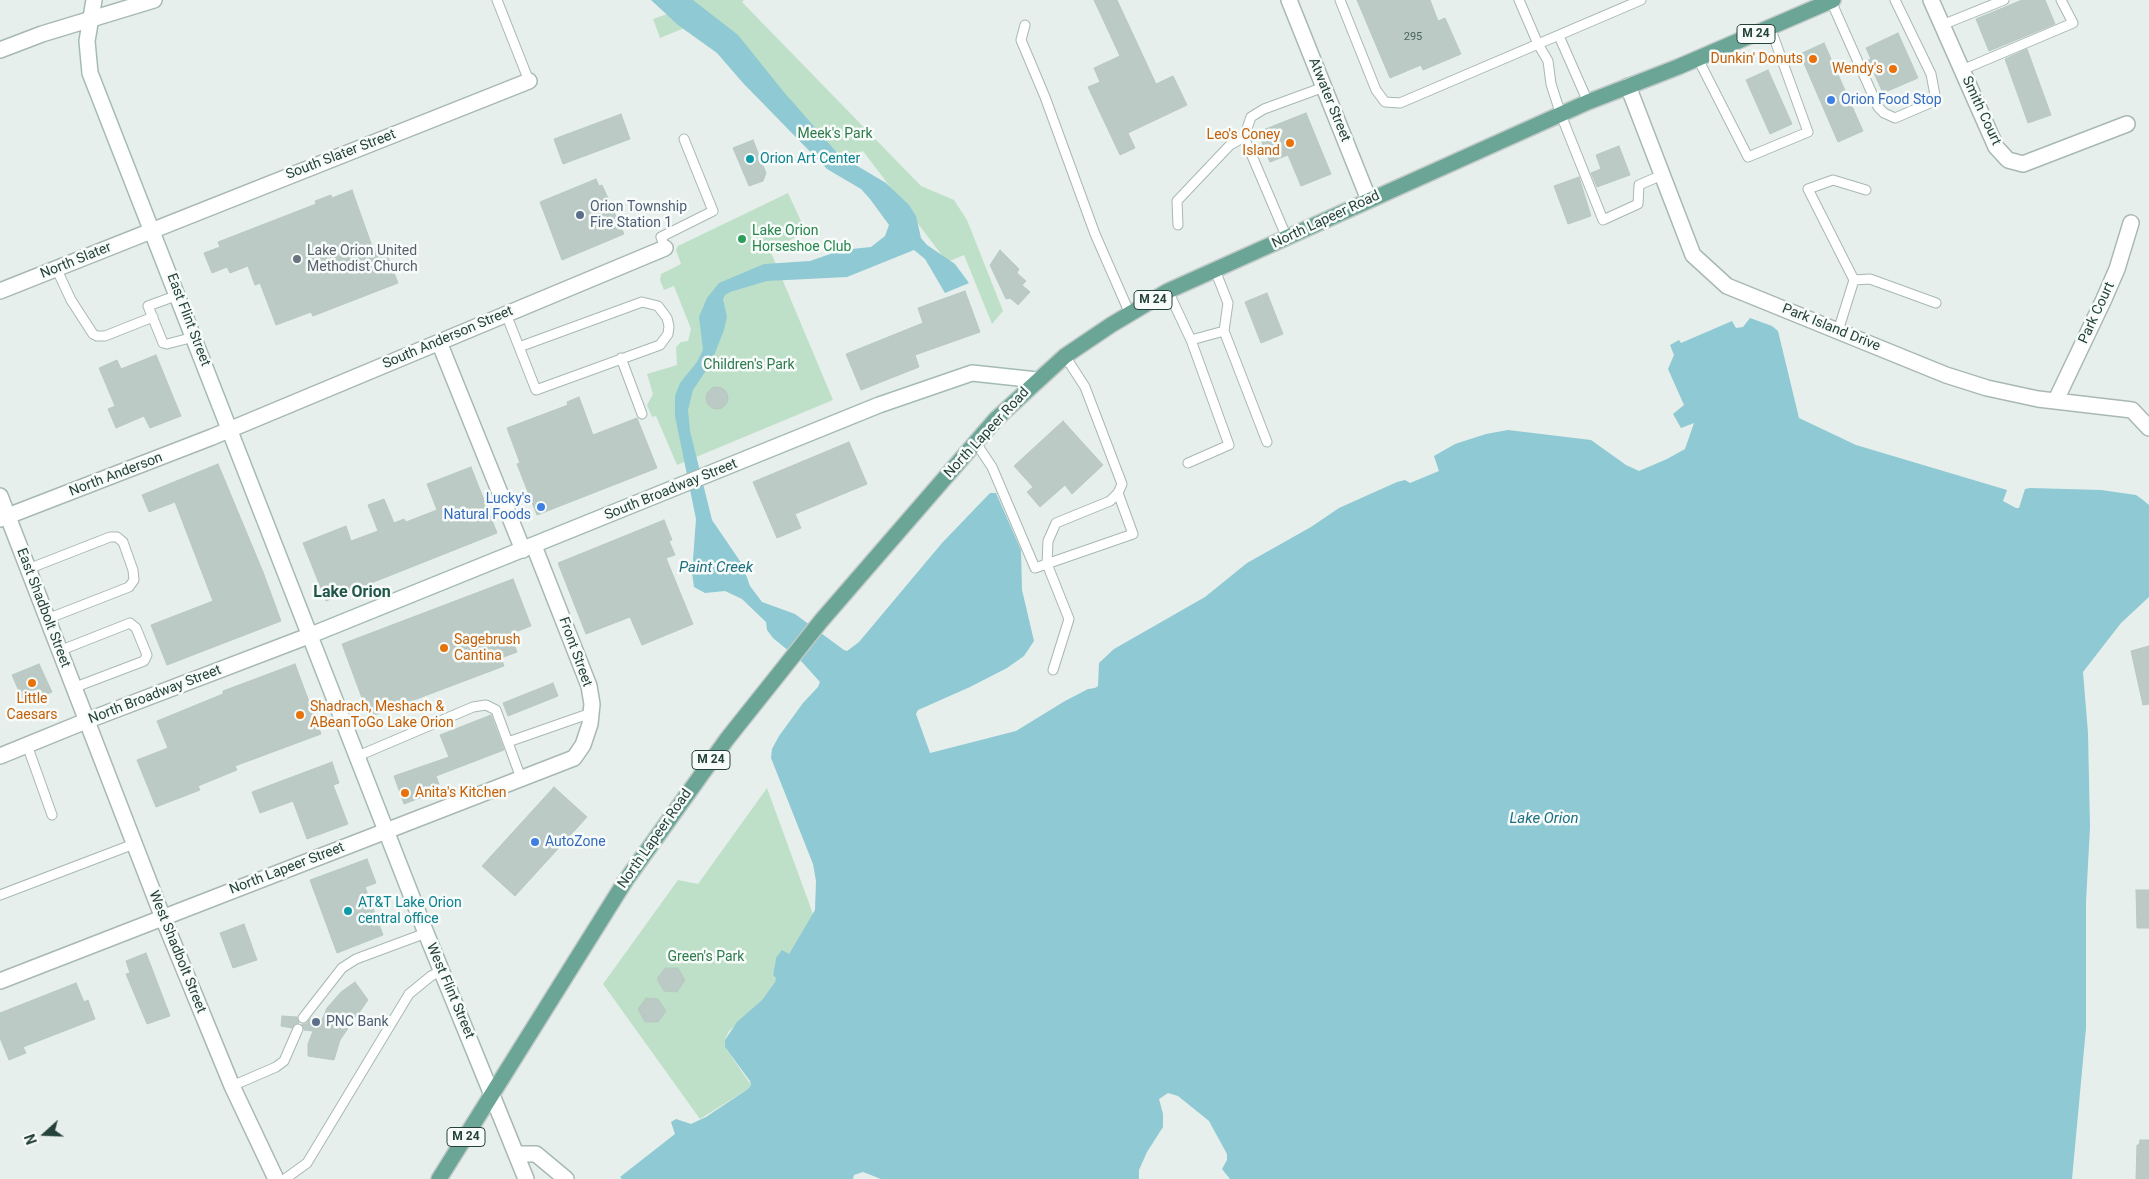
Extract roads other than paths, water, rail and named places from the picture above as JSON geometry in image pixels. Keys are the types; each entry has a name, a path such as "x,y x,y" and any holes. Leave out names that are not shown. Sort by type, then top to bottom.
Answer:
{"main road":[{"name":"North Lapeer Road","path":"439,1179 626,880 727,739 821,621 996,419 1064,356 1168,291 1588,102 1698,59 1826,1"}],"street":[{"name":"East Flint Street","path":"94,0 87,41 90,72 311,635"},
{"path":"0,50 90,19 153,0"},
{"name":"Atwater Street","path":"1289,0 1369,200"},
{"name":"Smith Court","path":"1931,0 1996,146 2008,160 2023,164 2127,124"},
{"name":"South Slater Street","path":"152,229 530,81"},
{"name":"Park Island Drive","path":"1628,86 1693,255 1727,286 1954,378 1987,388 2056,400 2132,410 2149,428"},
{"name":"Park Court","path":"2056,400 2104,299 2132,223"},
{"name":"North Slater","path":"0,291 56,270 152,229"},
{"name":"South Anderson Street","path":"231,429 665,248"},
{"name":"Front Street","path":"439,342 589,686 591,713 583,744 574,758"},
{"name":"South Broadway Street","path":"311,635 718,472 879,405 972,373 1037,380"},
{"name":"North Anderson","path":"4,518 231,429"},
{"name":"East Shadbolt Street","path":"0,496 4,518 28,569 86,721"},
{"name":"North Broadway Street","path":"0,756 311,635"},
{"name":"West Flint Street","path":"311,635 441,971 526,1179"},
{"name":"West Shadbolt Street","path":"86,721 163,918 232,1086 276,1179"},
{"name":"North Lapeer Street","path":"0,981 574,758"},
{"path":"516,1154 536,1154 566,1179"}],"lane":[{"path":"498,0 530,81"},
{"path":"1340,0 1376,90 1385,102 1400,104 1641,0"},
{"path":"1519,0 1538,44 1548,61 1551,84 1561,115 1604,220 1638,204 1639,185 1662,175"},
{"path":"1826,1 1878,108 1884,114 1895,118 1930,103 1935,95 1931,74 1895,0"},
{"path":"1942,25 2004,0"},
{"path":"1962,70 2073,23 2061,0"},
{"path":"1025,25 1021,40 1045,96 1095,234 1130,314"},
{"path":"1698,59 1748,157 1808,132 1770,27"},
{"path":"1559,36 1588,102"},
{"path":"1287,238 1244,138 1251,117 1264,109 1324,87"},
{"path":"1178,225 1177,201 1230,145 1244,138"},
{"path":"665,248 660,237 713,211 684,139"},
{"path":"1838,331 1854,280 1808,190 1833,180 1866,190"},
{"path":"56,270 71,300 93,334 97,336 105,336 153,317"},
{"path":"1215,270 1228,303 1224,330 1267,442"},
{"path":"1854,280 1870,279 1936,303"},
{"path":"1168,291 1191,340 1229,445 1188,463"},
{"path":"178,295 148,306 163,343 167,344 194,337"},
{"path":"506,314 536,390 660,345 669,326 667,318 658,306 642,302 520,347"},
{"path":"1191,340 1224,330"},
{"path":"1053,670 1069,619 1047,564 1048,541 1056,523 1110,501 1118,494 1122,484 1085,387 1064,356"},
{"path":"622,358 642,414"},
{"path":"976,443 992,467 1035,568 1133,534 1118,494"},
{"path":"28,569 110,536 123,542 134,570 134,580 129,587 47,619"},
{"path":"60,652 130,624 136,628 147,655 144,661 73,688"},
{"path":"358,756 473,707 486,705 496,710 521,778"},
{"path":"508,742 591,713"},
{"path":"27,745 52,816"},
{"path":"0,896 134,844"},
{"path":"303,1018 342,968 356,958 426,933"},
{"path":"285,1179 308,1163 409,994 431,976 441,971"},
{"path":"232,1086 276,1067 284,1061 298,1029"}],"water":[{"name":"Lake Orion","path":"651,0 693,0 738,35 783,91 839,155 886,183 909,205 916,216 921,238 927,245 955,264 969,283 945,293 925,259 914,250 847,277 767,281 730,292 723,299 727,317 724,330 711,363 693,390 688,410 690,431 712,520 742,564 750,586 762,602 795,614 847,651 859,642 942,543 990,493 996,493 1021,550 1022,590 1034,641 1024,656 1007,668 918,710 916,714 930,753 1016,731 1065,701 1088,689 1095,688 1098,686 1099,663 1114,649 1205,597 1247,563 1311,527 1339,508 1397,482 1405,480 1410,483 1439,471 1434,456 1455,444 1486,434 1508,430 1591,440 1626,465 1639,471 1667,459 1685,449 1694,423 1681,428 1673,414 1684,405 1668,369 1674,355 1670,345 1679,340 1681,343 1732,321 1736,328 1743,327 1750,318 1772,326 1778,331 1799,418 1856,445 2007,490 2003,501 2016,508 2019,508 2025,489 2030,488 2101,490 2136,495 2143,500 2149,505 2149,597 2121,623 2083,672 2088,733 2090,827 2086,902 2086,1028 2072,1179 1230,1179 1222,1169 1227,1160 1227,1154 1209,1121 1178,1096 1168,1093 1159,1099 1163,1114 1163,1127 1147,1152 1139,1170 1139,1179 881,1179 863,1172 854,1175 853,1179 622,1179 620,1177 675,1134 671,1122 676,1119 691,1124 706,1117 748,1089 751,1085 725,1047 725,1040 737,1022 762,1000 775,982 776,978 773,975 776,958 782,950 789,954 815,910 816,881 813,864 771,758 772,749 779,736 820,682 802,662 773,638 767,630 766,622 742,599 725,591 705,593 694,587 692,573 696,519 675,416 675,396 680,383 697,362 703,350 699,317 707,298 719,283 764,264 810,261 842,250 871,247 885,236 889,225 861,189 827,169 743,83 717,53 678,25"}],"place":[{"name":"Dunkin' Donuts","path":"1813,59"},
{"name":"Wendy's","path":"1893,69"},
{"name":"Orion Food Stop","path":"1831,100"},
{"name":"Leo's Coney Island","path":"1290,143"},
{"name":"Orion Art Center","path":"750,159"},
{"name":"Orion Township Fire Station 1","path":"580,215"},
{"name":"Lake Orion Horseshoe Club","path":"742,239"},
{"name":"Lake Orion United Methodist Church","path":"297,259"},
{"name":"Lucky's Natural Foods","path":"541,507"},
{"name":"Sagebrush Cantina","path":"444,648"},
{"name":"Little Caesars","path":"32,683"},
{"name":"Shadrach, Meshach & ABeanToGo Lake Orion","path":"300,715"},
{"name":"Anita's Kitchen","path":"405,793"},
{"name":"AutoZone","path":"535,842"},
{"name":"AT&T Lake Orion central office","path":"348,911"},
{"name":"PNC Bank","path":"316,1022"}],"district":[{"name":"Lake Orion","path":"352,593"}],"park label":[{"name":"Meek's Park","path":"835,134"},
{"name":"Children's Park","path":"749,365"},
{"name":"Green's Park","path":"706,957"}],"water label":[{"name":"Paint Creek","path":"716,568"}]}
